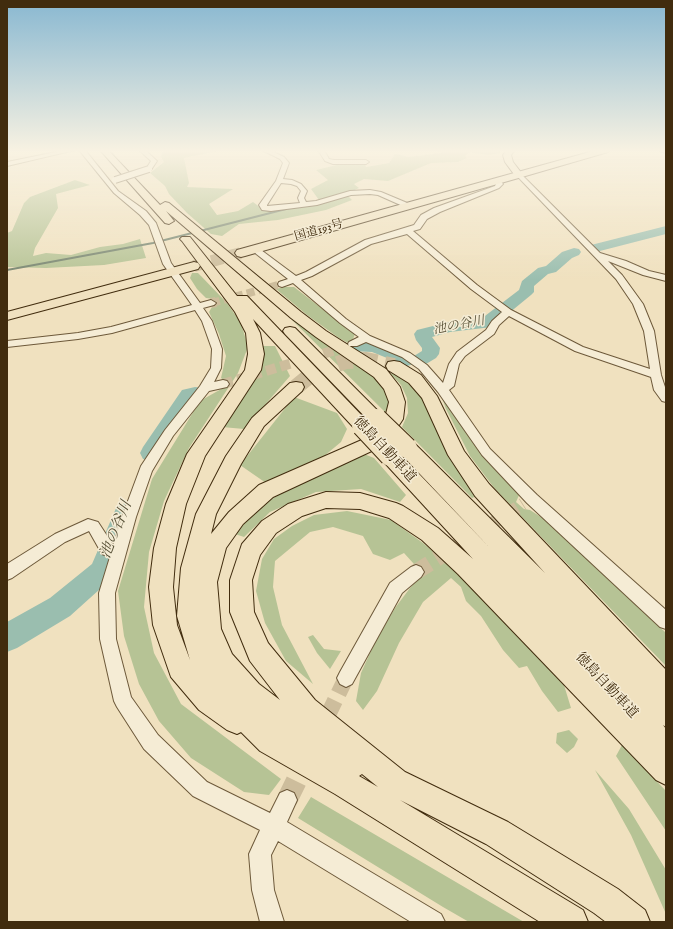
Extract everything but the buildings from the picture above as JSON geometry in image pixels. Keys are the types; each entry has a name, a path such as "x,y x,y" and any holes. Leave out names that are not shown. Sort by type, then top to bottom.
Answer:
{"highway":[{"name":"徳島自動車道","path":"144,193 186,239 369,422"},
{"name":"徳島自動車道","path":"154,193 398,452 666,713"},
{"name":"国道193号","path":"241,253 452,193"},
{"path":"165,205 296,315 321,334 380,373 392,387 397,402 394,419 384,434 370,444 266,491 236,518 216,545 206,582 209,630 223,664 250,693 299,732 497,834 606,901 633,922"},
{"path":"186,239 242,311 253,333 256,354 252,370 196,454 176,504 165,548 162,587 165,625 180,668 208,701 270,741 345,784 571,922"},
{"path":"7,316 194,266"},
{"path":"394,366 415,379 429,396 457,455 482,490 666,689"},
{"path":"270,741 226,698 204,663 189,616 192,568 206,514 233,461 258,422 296,387"},
{"name":"徳島自動車道","path":"398,452 666,749"},
{"path":"395,782 306,710 259,652 242,612 241,580 250,551 269,527 295,510 326,500 360,501 396,512 430,534 466,567 666,770"}],"street":[{"path":"118,193 143,213 153,225 167,264 198,306 207,321 217,349 216,368 205,388 169,433 146,470 129,517 113,551 107,593 108,639 123,701 151,742 200,789 274,826 433,922"},
{"path":"271,193 263,205 265,208 282,208 317,202 349,193"},
{"path":"303,193 301,198 304,204"},
{"path":"380,193 408,205"},
{"path":"282,284 316,270 368,242 417,227 424,217 437,210 480,193"},
{"path":"537,193 619,277 638,304 649,331 660,390 666,398"},
{"path":"408,231 424,243 474,287 506,310 579,349 656,375"},
{"path":"254,249 294,279 343,321 366,338 406,356 423,367 442,389 486,452 527,502 571,533 666,621"},
{"path":"596,254 646,273 666,278"},
{"path":"7,344 78,336 112,330 211,303"},
{"path":"442,389 448,386 454,364 461,354 490,332 495,323 506,310"},
{"path":"354,344 366,338"},
{"path":"205,388 223,384"},
{"path":"7,573 60,538 88,525 93,526 113,551"},
{"path":"346,678 396,588 416,572"},
{"path":"272,922 263,890 260,854 287,800"}],"green space":[{"path":"40,193 58,193 56,194 58,208 35,248 33,256 46,253 71,255 100,247 123,244 140,239 146,258 104,265 46,268 7,267 7,233 12,231 24,203 30,197"},
{"path":"226,193 209,204 217,215 238,211 253,202 265,211 297,207 319,200 314,193 347,193 346,194 352,200 326,210 278,220 239,224 222,236 211,234 187,213 169,194"},
{"path":"192,273 198,273 227,303 241,323 248,347 238,373 189,448 164,501 149,552 144,607 154,653 181,704 281,779 269,795 244,792 191,758 159,721 139,684 124,636 118,591 152,479 200,401 223,388 225,381 221,378 226,356 219,334 209,312 212,307 217,304 214,299 206,298 197,289 190,278"},
{"path":"294,287 355,334 353,339 348,343 307,315 276,289"},
{"path":"295,319 366,368 385,386 390,409 386,413 292,320"},
{"path":"261,346 275,346 290,376 244,429 222,427 248,391 259,367"},
{"path":"387,370 399,373 412,383 479,495 472,498 402,427 408,413 407,398 401,385"},
{"path":"294,397 337,413 347,429 341,442 323,457 266,483 240,465"},
{"path":"442,398 476,447 520,493 516,502 524,509 530,510 558,528 666,633 666,666 495,489 470,456"},
{"path":"364,454 374,458 406,495 400,502 361,489 316,492 270,512 244,537 235,534 259,507 304,479"},
{"path":"347,511 391,520 423,543 456,571 564,685 571,708 558,712 542,691 527,666 519,668 503,650 481,616 466,601 461,587 451,578 423,602 399,643 377,691 363,710 356,701 361,673 375,642 395,608 423,574 404,553 390,560 373,554 363,536 333,527 310,532 275,561 273,587 282,625 313,684 286,661 265,623 256,591 262,559 274,539 292,526 314,515"},
{"path":"313,635 324,649 341,651 330,669 317,653 308,637"},
{"path":"569,730 578,739 574,747 567,753 556,743 557,733"},
{"path":"622,745 666,791 666,831 616,756"},
{"path":"595,770 629,809 666,870 666,914 631,835"},
{"path":"311,797 524,922 469,922 443,907 298,818"}],"waterway":[{"path":"7,270 153,243 286,209"},
{"name":"池の谷川","path":"596,248 666,230"},
{"name":"池の谷川","path":"420,360 430,354 431,348 425,340 423,334 449,327 486,323 526,292 527,284 543,271 551,269 567,255 574,252"},
{"name":"池の谷川","path":"358,347 373,347 387,351 407,360"},
{"name":"池の谷川","path":"151,453 189,395 195,393"},
{"name":"池の谷川","path":"7,638 60,607 101,572 125,513"}],"tunnel":[{"path":"194,266 241,253"},
{"path":"215,302 282,284"},
{"path":"223,384 352,345"},
{"path":"296,387 307,378 326,368 346,361 366,360 394,366"},
{"path":"458,545 523,504"},
{"path":"416,572 460,544"},
{"path":"328,715 346,678"},
{"path":"322,727 328,714"},
{"path":"287,800 307,759"}]}
